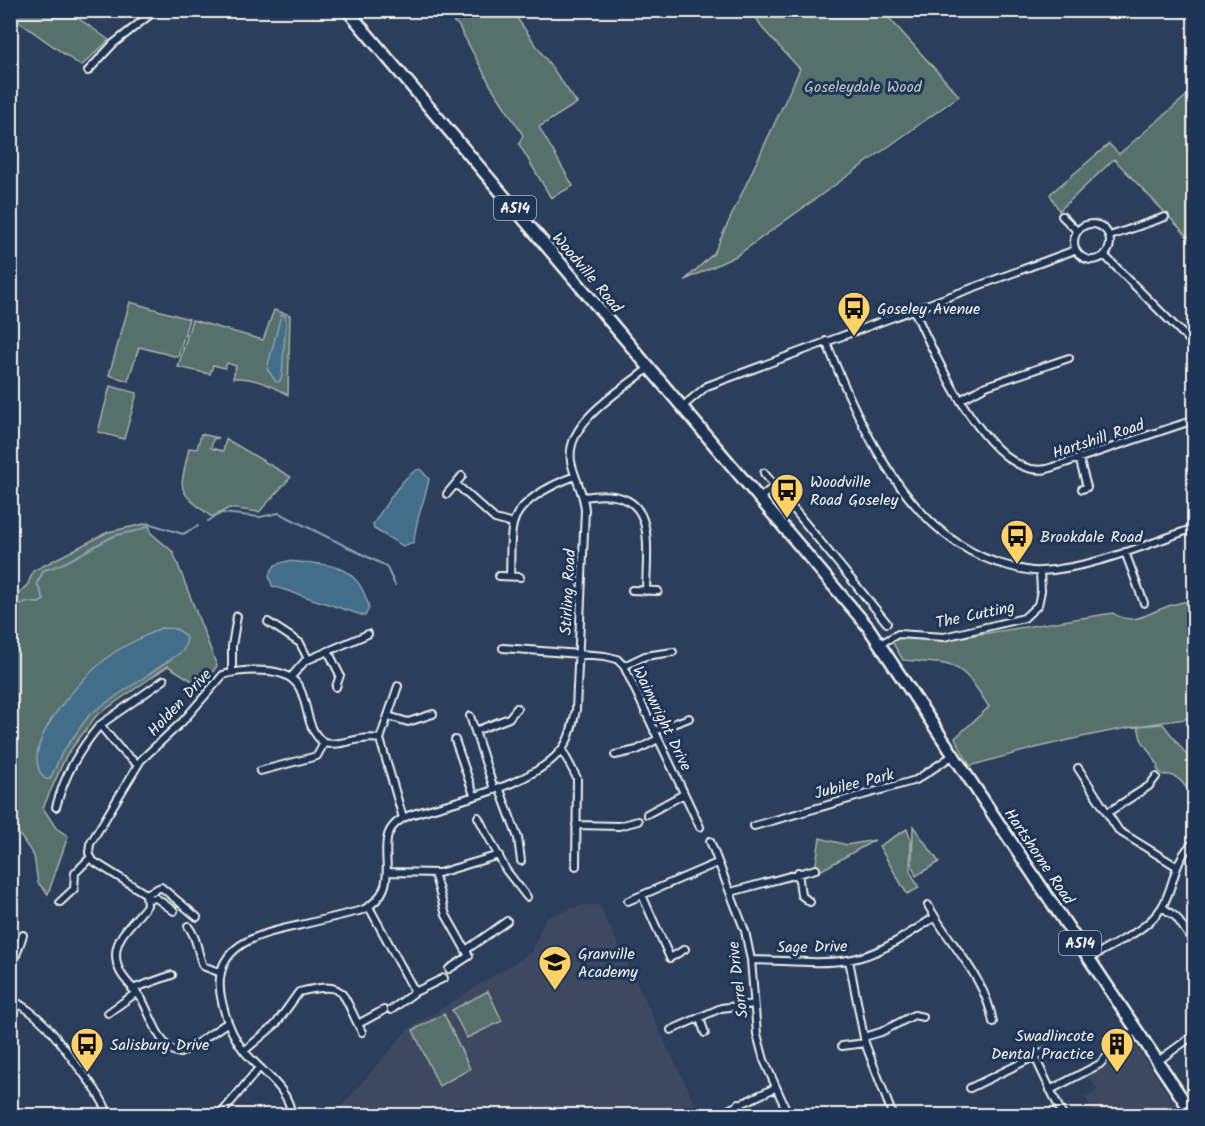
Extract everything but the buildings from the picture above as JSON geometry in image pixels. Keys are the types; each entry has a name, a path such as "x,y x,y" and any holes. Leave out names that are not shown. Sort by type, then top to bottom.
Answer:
{"main road":[{"name":"Woodville Road","path":"347,10 760,498 880,644"},
{"name":"Hartshorne Road","path":"880,644 1193,1113"}],"street":[{"path":"88,71 113,44 156,10"},
{"path":"1062,216 1077,231"},
{"path":"1110,236 1165,217"},
{"path":"1091,224 1106,229 1111,243 1105,256 1099,260 1085,260 1075,250 1074,240 1077,231 1091,224"},
{"path":"681,407 707,386 1075,250"},
{"path":"1105,256 1194,345"},
{"name":"Hartshill Road","path":"914,309 944,375 960,400 1004,455 1016,465 1040,470 1194,420"},
{"path":"826,341 872,440 920,510 947,537 966,551 988,561 1040,572 1075,567 1194,528"},
{"path":"960,400 986,386 1069,358"},
{"name":"Stirling Road","path":"403,818 533,775 562,750 567,741 576,710 584,497 575,476 571,449 579,428 589,417 649,368"},
{"path":"1079,458 1088,487 1082,489"},
{"path":"764,473 885,620 868,627"},
{"path":"447,494 462,476"},
{"path":"510,576 513,524 530,502 552,486 575,476"},
{"path":"456,484 495,519 513,524"},
{"path":"760,498 774,486"},
{"path":"584,497 621,496 633,502 646,525 646,591"},
{"path":"1125,552 1144,603"},
{"name":"The Cutting","path":"880,644 898,634 944,637 1024,618 1038,605 1041,591 1040,572"},
{"path":"499,576 520,577"},
{"path":"632,590 658,591"},
{"path":"232,672 232,646 237,616"},
{"path":"268,622 300,643 308,659"},
{"path":"368,634 308,659 291,677 300,688 314,730 324,743 333,745 365,736 380,739"},
{"name":"Wainwright Drive","path":"503,648 605,656 617,659 624,666 700,827"},
{"path":"328,651 340,675 336,687"},
{"path":"624,666 645,656 673,652"},
{"name":"Holden Drive","path":"60,902 74,889 75,873 90,858 90,844 138,765 183,721 213,683 223,675 232,672 259,670 291,677"},
{"path":"56,807 70,766 81,747 100,724 164,680"},
{"path":"292,1116 288,1098 244,1052 227,1023 220,994 221,972 225,962 238,945 261,934 369,907 376,903 384,892 388,872 385,845 387,836 393,825 403,818 380,739 398,687"},
{"path":"475,731 509,718 517,708"},
{"path":"388,716 408,722 433,714"},
{"path":"470,716 496,788 519,838 521,861"},
{"path":"654,731 689,718"},
{"path":"100,724 119,748 138,765"},
{"path":"615,754 637,750 658,739"},
{"path":"455,740 474,795"},
{"path":"260,771 317,756 324,743"},
{"path":"562,750 577,778 576,866"},
{"name":"Jubilee Park","path":"754,826 916,780 955,754"},
{"path":"1078,768 1126,838 1176,866"},
{"path":"1086,779 1094,774"},
{"path":"1107,813 1149,786 1156,777"},
{"name":"Wainwright Drive","path":"647,814 684,794"},
{"path":"478,817 486,837 506,870 527,897"},
{"path":"576,825 619,826 638,821"},
{"name":"Sorrel Drive","path":"710,841 717,863 731,892 751,960 757,1034 775,1088 789,1116"},
{"path":"1090,958 1136,931 1162,907 1176,866 1194,842"},
{"path":"388,872 434,873 499,855"},
{"path":"90,858 147,897 156,898 174,911"},
{"path":"627,902 717,863"},
{"path":"731,892 798,872 816,869"},
{"path":"798,872 801,895 810,902"},
{"path":"434,873 446,915 470,956 449,969"},
{"path":"147,897 161,887 197,917"},
{"path":"642,896 670,958 685,949"},
{"path":"147,897 147,905 121,936 117,946 118,969 134,991 152,1027 177,1053 188,1050 204,1036 227,1023"},
{"path":"928,905 975,974 990,1007 993,1022"},
{"path":"369,907 415,992"},
{"path":"1162,907 1176,917 1194,943"},
{"name":"Sage Drive","path":"751,960 849,960 872,953 899,940 935,917"},
{"path":"466,950 507,921"},
{"path":"188,926 199,944 203,966 221,972"},
{"path":"10,973 23,935"},
{"path":"849,960 865,1040 893,1116"},
{"path":"108,1013 134,991 172,975"},
{"path":"358,1024 388,1010 415,992 444,978"},
{"path":"244,1052 276,1024 299,992 326,985 334,987 341,993 362,1032"},
{"path":"10,999 37,1014 52,1030 96,1089 111,1116 126,1116"},
{"path":"671,1030 722,1008 754,1004"},
{"path":"990,1007 999,1004"},
{"path":"842,1046 865,1040 914,1015 923,1017"},
{"path":"700,1018 705,1033"},
{"path":"1050,1090 1100,1064 1119,1043 1137,1029"},
{"path":"1158,1061 1194,1035"},
{"path":"970,1088 1046,1052"},
{"path":"1035,1057 1063,1116"},
{"path":"220,1115 259,1068"},
{"path":"715,1116 775,1088"},
{"path":"739,1103 745,1116"}],"shaded area":[{"path":"281,315 285,316 286,322 282,375 280,381 276,382 267,369"},
{"path":"420,469 429,479 414,542 403,546 374,529 373,524 401,484"},
{"path":"287,561 328,565 349,574 357,581 364,593 369,608 365,616 272,586 269,575 275,565"},
{"path":"161,628 173,629 182,633 187,640 183,651 90,714 62,753 50,779 45,779 38,765 38,749 45,732 69,696 108,657"},
{"name":"Granville Academy","path":"582,905 599,905 699,1112 697,1116 343,1116 340,1108 407,1030 532,952 545,918"},
{"path":"1128,1042 1133,1042 1182,1115 1096,1115 1085,1098 1098,1090 1089,1077 1105,1066"}],"green space":[{"path":"11,10 68,11 109,40 81,66 11,16"},
{"path":"438,11 512,11 577,103 539,127 573,186 551,198 519,144 523,135 491,86 458,25"},
{"name":"Goseleydale Wood","path":"752,11 883,11 959,96 736,256 685,280 714,253 800,69 763,29"},
{"path":"1192,91 1194,94 1194,243 1114,159 1059,211 1050,194 1109,144 1119,154"},
{"path":"130,302 189,319 178,357 139,347 128,381 109,375"},
{"path":"274,310 290,315 288,395 262,382 233,378 236,366 227,363 225,368 213,365 210,374 178,367 192,320 263,340"},
{"path":"110,386 137,393 124,439 98,432"},
{"path":"201,434 219,438 213,439 211,448 223,451 226,439 291,477 259,512 229,508 212,517 191,500 182,482 189,448 197,449"},
{"path":"149,523 151,533 173,552 217,666 202,687 168,666 96,716 66,756 43,808 56,828 68,836 48,894 38,883 34,856 11,822 10,602 28,584 33,571 108,532"},
{"path":"1194,600 1194,718 1081,737 970,766 955,738 989,707 979,691 963,672 955,667 903,660 891,640 898,637 944,640 1113,613 1127,619 1134,619 1173,604"},
{"path":"1163,724 1186,754 1194,759 1194,799 1178,778 1163,775 1157,769 1158,765 1141,739 1138,726"},
{"path":"913,826 939,862 916,876 912,865"},
{"path":"907,829 911,841 910,871 919,888 907,894 879,846"},
{"path":"820,838 847,845 875,840 818,872 816,863"},
{"path":"488,991 502,1021 467,1038 452,1010"},
{"path":"444,1014 470,1069 439,1086 413,1030"}],"waterway":[{"path":"208,521 222,513 260,517 279,513 386,566 395,585"},
{"path":"10,610 26,602 39,603 44,600 37,583 44,570 70,560 112,537 140,530 151,524 183,534 198,526"}],"place":[{"name":"Goseley Avenue","path":"854,337"},
{"name":"Woodville Road Goseley","path":"787,519"},
{"name":"Brookdale Road","path":"1017,565"},
{"name":"Granville Academy","path":"555,991"},
{"name":"Salisbury Drive","path":"87,1073"},
{"name":"Swadlincote Dental Practice","path":"1117,1073"}]}
